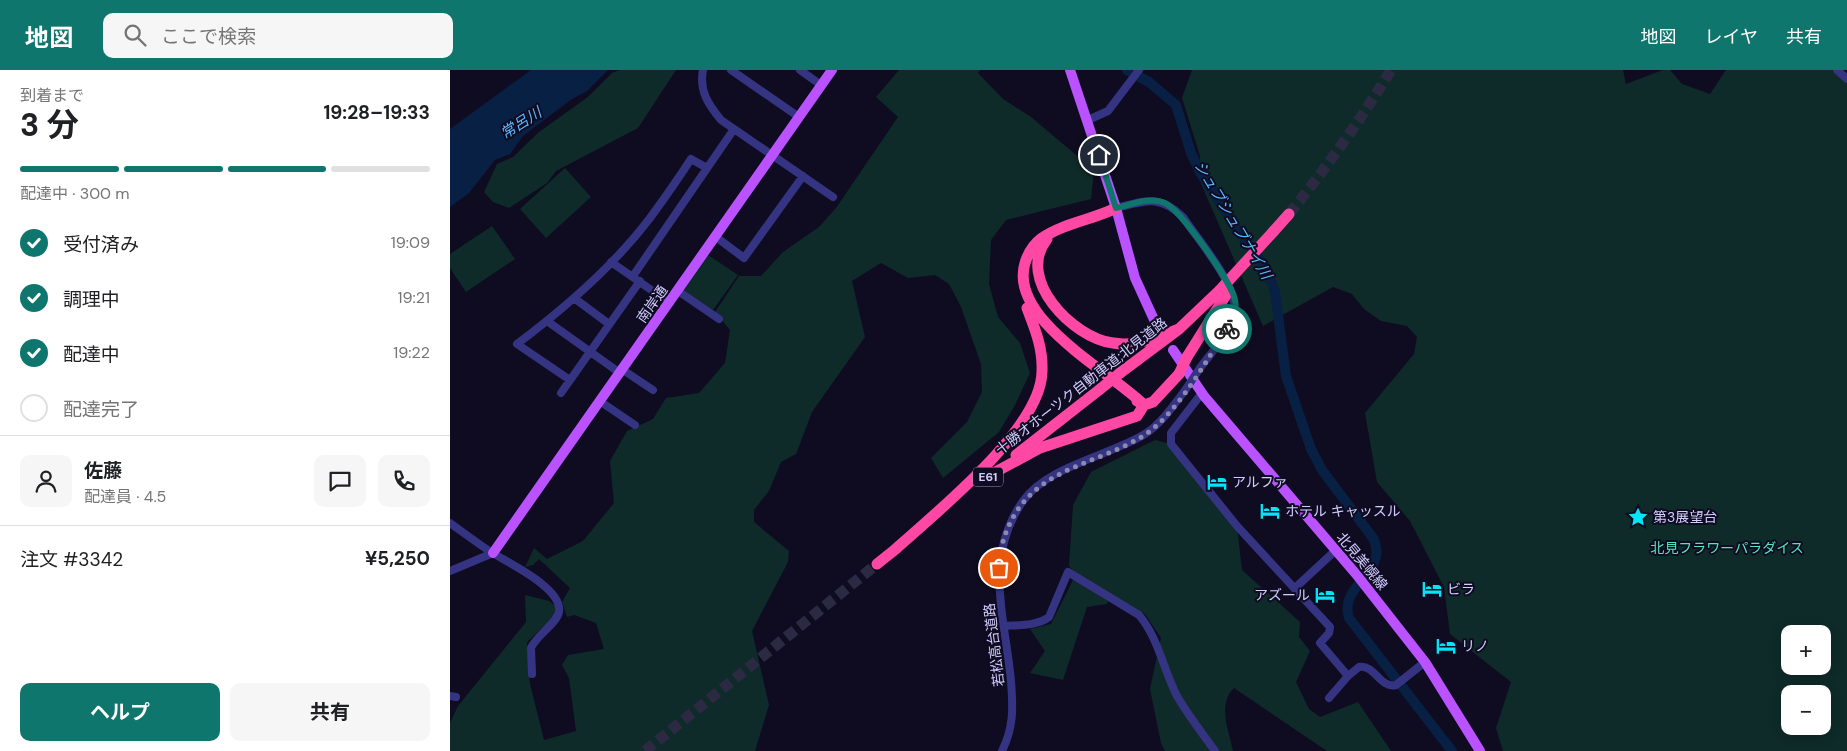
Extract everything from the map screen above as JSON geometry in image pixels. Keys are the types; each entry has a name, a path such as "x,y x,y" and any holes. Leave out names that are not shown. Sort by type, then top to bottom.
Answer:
{"highway":[{"path":"1116,208 1098,217 1051,233 1033,246 1024,268 1027,292 1034,307 1066,344 1130,391 1144,405"},
{"path":"891,553 989,464 1032,406 1038,392 1042,372 1040,344 1019,289 1017,277 1020,258 1028,242 1046,228 1096,211 1116,208"},
{"name":"十勝オホーツク自動車道;北見道路","path":"877,564 1120,373 1180,329 1223,293 1286,217"},
{"path":"1051,233 1042,245 1038,256 1037,272 1040,284 1050,301 1081,329 1111,343 1128,345 1143,342 1180,329"},
{"path":"988,476 1040,448 1137,416 1144,405 1153,402 1179,374 1223,293"},
{"path":"1027,308 1061,346 1094,373 1144,405"}],"main road":[{"name":"南岸通","path":"493,553 601,402 832,70"},
{"path":"1070,70 1116,208 1135,278 1156,324"},
{"name":"北見美幌線","path":"1173,350 1202,393 1356,574 1425,662 1480,751"}],"street":[{"path":"703,70 702,91 707,104 721,120 833,197"},
{"path":"731,70 799,117"},
{"path":"800,70 821,85"},
{"path":"1088,120 1108,111 1139,70"},
{"path":"1837,70 1847,79"},
{"path":"633,276 734,129"},
{"path":"570,380 517,344 574,298 611,262 649,219 692,159 707,168"},
{"path":"716,238 744,258 803,176"},
{"name":"若松高台道路","path":"1002,751 1012,727 1013,705 999,580 1000,555 1004,535 1024,500 1042,483 1065,470 1147,433 1170,410 1186,390 1231,322 1235,306 1232,289 1174,208 1164,202 1149,200 1116,208"},
{"path":"611,262 670,303"},
{"path":"561,393 640,281"},
{"path":"678,291 719,319"},
{"path":"574,298 609,324"},
{"path":"547,321 590,352 653,390"},
{"path":"1202,393 1171,433 1170,444 1237,526 1330,627 1329,632 1320,644 1348,676"},
{"path":"601,402 635,425"},
{"path":"450,523 493,553 535,578 551,593 560,610 558,617 531,648 532,674"},
{"path":"1295,588 1336,550"},
{"path":"450,571 493,553"},
{"path":"1004,626 1027,625 1043,621 1049,617 1068,572 1138,615 1145,623 1157,643 1177,695 1215,751"},
{"path":"1329,698 1348,676 1363,666 1387,685 1396,685 1425,662"}],"green space":[{"path":"619,70 676,70 638,128 556,171 547,183 509,208 493,202 484,192 497,164 513,157 539,132 588,97 612,73"},
{"path":"899,70 980,70 978,73 1003,99 1031,117 1094,170 1091,199 1006,220 991,240 989,284 998,317 1020,343 1030,373 1015,405 999,432 943,478 931,458 967,422 982,392 981,364 961,307 949,284 935,275 908,278 881,263 852,281 865,337 812,412 796,454 781,462 769,491 754,510 754,522 789,551 788,562 752,631 769,705 755,751 450,751 450,723 458,706 526,622 525,595 549,601 556,606 555,616 527,642 530,684 544,740 576,731 569,678 562,665 568,655 604,649 596,623 574,615 567,617 562,602 570,588 539,559 533,565 525,567 534,548 547,559 583,541 614,503 610,461 627,431 653,419 666,398 699,393 725,363 730,330 715,312 739,276 761,276 783,252 819,227 836,208 898,117 876,97"},
{"name":"北見フラワーパラダイス","path":"1192,70 1623,70 1626,84 1663,70 1670,70 1682,84 1710,94 1726,70 1832,70 1847,84 1847,751 1503,751 1496,728 1511,682 1450,634 1444,587 1410,521 1377,482 1365,413 1414,354 1417,337 1407,326 1381,321 1364,309 1352,294 1333,287 1263,326 1199,179 1200,156 1182,98"},
{"path":"565,168 591,197 546,238 520,209"},
{"path":"492,226 515,259 466,292 450,268 450,254"},
{"path":"708,255 738,275 713,310 682,290"},
{"path":"1155,440 1171,444 1237,526 1242,570 1300,622 1299,637 1310,651 1296,682 1309,709 1320,717 1358,702 1391,751 1327,751 1234,688 1229,694 1225,710 1233,751 1165,751 1161,743 1150,689 1161,638 1145,614 1110,594 1107,604 1087,607 1063,680 1030,673 1045,651 1030,629 1051,624 1076,574 1069,566 1073,505 1091,472"}],"water":[{"name":"常呂川","path":"531,70 608,70 587,91 572,99 523,136 510,154 495,160 469,193 450,207 450,129"}],"waterway":[{"name":"シュブシュブナイ川","path":"1127,70 1149,82 1176,105 1191,153 1200,172 1238,231 1265,266 1275,292 1286,376 1311,449 1322,470 1373,538 1376,550 1375,560 1370,570 1350,596 1348,606 1349,618 1452,751"}],"tunnel":[{"path":"1289,214 1342,144 1391,70"},
{"path":"645,751 877,564"}],"way so far":[{"path":"999,568 1004,535 1024,500 1042,483 1065,470 1147,433 1170,410 1186,390 1227,329"}],"place":[{"name":"アルファ","path":"1217,482"},
{"name":"ホテル キャッスル","path":"1270,511"},
{"name":"第3展望台","path":"1638,517"},
{"name":"ビラ","path":"1432,589"},
{"name":"アズール","path":"1325,595"},
{"name":"リノ","path":"1446,646"}],"route":[{"path":"1099,155 1116,208 1149,200 1164,202 1174,208 1182,217 1232,289 1235,300 1234,314 1227,329"}]}
